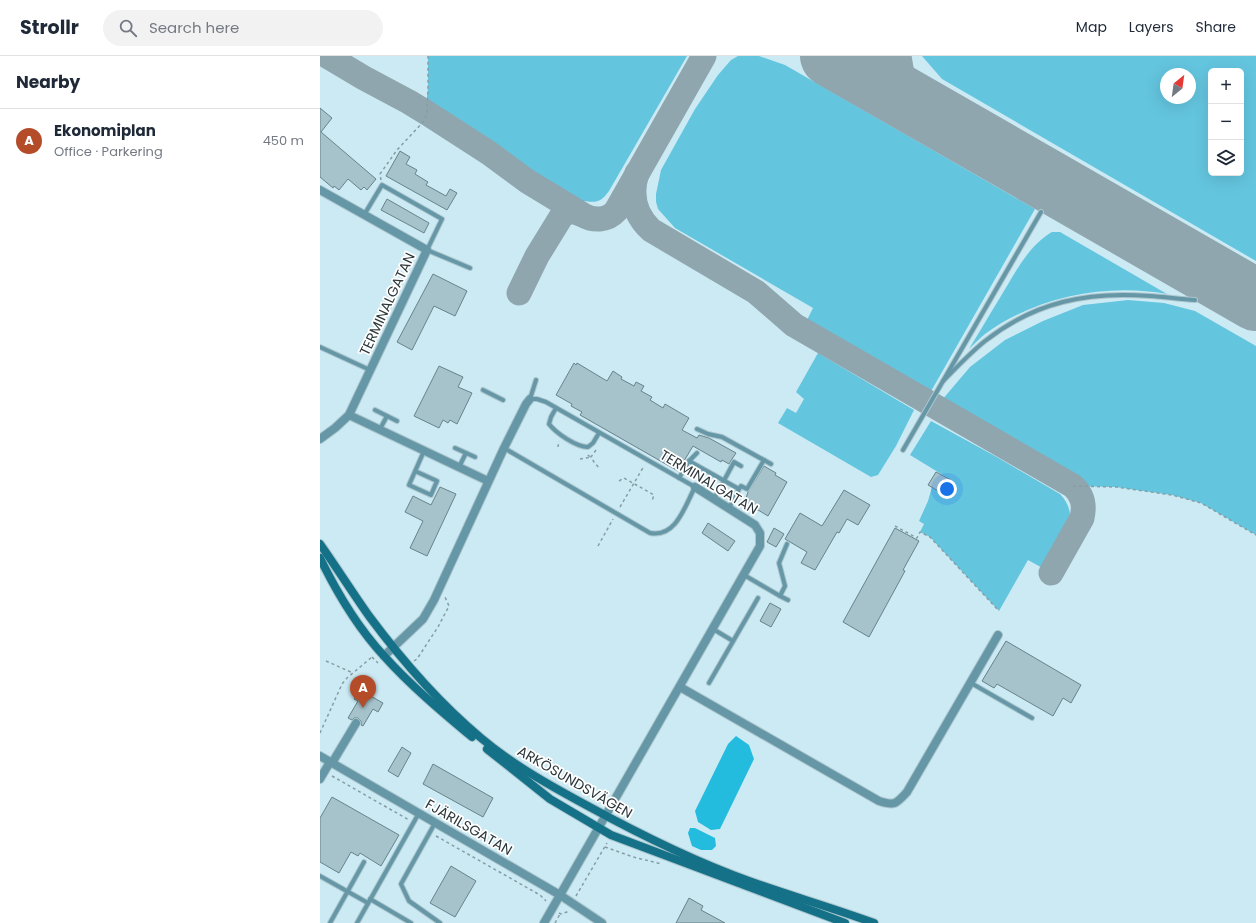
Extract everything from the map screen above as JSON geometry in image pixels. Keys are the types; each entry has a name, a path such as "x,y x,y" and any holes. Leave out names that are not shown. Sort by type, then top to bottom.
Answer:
{"main road":[{"name":"ARKÖSUNDSVÄGEN","path":"320,544 369,615 407,664 481,738 518,767 606,816 668,847 736,876 874,923"},
{"name":"ARKÖSUNDSVÄGEN","path":"320,558 343,600 382,654 396,669 456,724 550,799 611,835 845,923"}],"street":[{"name":"TERMINALGATAN","path":"320,190 427,250 349,415 320,439"},
{"path":"382,654 393,647 423,619 439,589 504,448 530,399"},
{"path":"349,415 488,481"},
{"name":"TERMINALGATAN","path":"544,923 760,546 760,533 755,524 695,487"},
{"path":"680,687 879,801 889,804 898,802 908,792 998,636"},
{"path":"320,779 356,724"},
{"name":"FJÄRILSGATAN","path":"320,756 560,895 601,923"}],"lane":[{"path":"364,215 382,185 442,218 427,250 470,268"},
{"path":"903,450 1041,212"},
{"path":"943,381 983,343 999,331 1034,312 1056,304 1077,298 1111,295 1150,296 1195,300"},
{"path":"320,347 370,370"},
{"path":"530,399 536,380"},
{"path":"483,390 503,400"},
{"name":"TERMINALGATAN","path":"530,399 536,399 556,408 695,487"},
{"path":"556,408 549,424 554,430 582,447 588,448 599,433"},
{"path":"375,410 397,421"},
{"path":"380,430 387,416"},
{"path":"697,429 708,434 722,437 771,464"},
{"path":"455,448 475,457"},
{"path":"504,448 650,533 658,534 666,532 672,528 678,520 695,487"},
{"path":"415,471 437,481 431,495 409,484 424,451"},
{"path":"459,467 466,453"},
{"path":"679,478 689,462 697,453"},
{"path":"729,508 741,486 747,489 764,460"},
{"path":"689,462 739,489"},
{"path":"714,499 734,462 741,466"},
{"path":"780,596 785,586 779,563 787,544"},
{"path":"744,575 788,600"},
{"path":"709,683 758,598"},
{"path":"713,629 733,641"},
{"path":"971,683 1032,718"},
{"path":"357,923 419,813"},
{"path":"436,822 401,884 409,901 440,923"},
{"path":"330,923 364,862"},
{"path":"320,876 348,892 411,923"}],"path":[{"path":"382,185 380,174 397,150 424,121 428,88 428,56"},
{"path":"600,469 591,457 604,436"},
{"path":"598,546 647,460"},
{"path":"619,481 624,478 654,494 652,501"},
{"path":"1073,486 1116,487 1172,494 1201,503 1256,535"},
{"path":"895,526 917,538 920,532 930,537 999,611"},
{"path":"407,664 417,659 438,627 448,606 439,589"},
{"path":"320,734 342,684 352,673 372,657 382,654"},
{"path":"372,657 382,668"},
{"path":"326,661 352,673"},
{"path":"555,923 561,914"}],"shaded area":[{"path":"428,56 687,56 609,191 601,200 592,202 583,201 531,172 426,105 428,88"},
{"path":"738,56 759,56 785,65 1035,209 930,393 808,322 807,320 813,308 675,228 658,209 656,194 661,170 695,109 718,75 731,60"},
{"path":"922,56 1256,56 1256,261 942,79"},
{"path":"1052,232 1060,232 1167,294 1120,290 1072,296 1049,302 1005,321 985,334 969,349 1029,252 1043,238"},
{"path":"1128,300 1164,303 1195,311 1256,346 1256,535 1201,503 1172,495 1116,487 1073,486 1075,479 942,400 970,367 1005,340 1043,321 1083,305"},
{"path":"818,353 914,410 896,446 878,475 871,477 778,423 787,408 796,413 804,399 796,392"},
{"path":"931,421 1060,494 1068,506 1070,515 1069,530 1046,570 1028,560 999,611 930,537 920,532 924,524 919,521 928,501 932,487 945,495 951,480 910,455"},
{"path":"736,736 749,745 754,759 720,829 711,830 698,822 695,811 728,744"},
{"path":"690,828 695,828 715,838 716,846 712,850 701,850 692,846 688,833"}],"building":[{"path":"320,108 332,118 321,132 376,179 367,190 364,187 361,190 348,179 339,190 334,186 333,188 320,177"},
{"path":"400,151 410,157 406,164 417,170 415,174 428,182 426,185 446,196 450,189 457,193 447,210 386,176"},
{"path":"387,199 429,223 424,233 381,210"},
{"path":"433,274 467,291 455,316 434,306 412,350 397,342"},
{"path":"574,363 576,365 577,363 607,381 613,371 622,377 621,379 634,386 636,382 644,386 641,391 652,397 650,400 663,408 665,404 689,418 682,430 697,438 699,435 709,438 736,453 729,464 722,460 721,462 693,446 678,471 580,415 582,412 571,406 572,404 556,395"},
{"path":"439,366 463,377 458,387 472,393 457,424 450,420 448,423 443,420 439,428 414,416"},
{"path":"764,466 787,482 768,516 758,510 754,511 747,508 745,501 748,492"},
{"path":"936,472 951,480 949,484 951,485 945,495 928,485"},
{"path":"440,487 456,494 427,556 410,548 423,521 405,512 413,496 431,505"},
{"path":"844,490 870,505 858,525 847,519 839,533 837,532 815,570 801,563 807,552 785,539 800,513 822,526"},
{"path":"708,523 735,541 728,551 702,533"},
{"path":"774,528 784,534 776,547 767,542"},
{"path":"895,528 919,541 903,570 905,571 869,637 843,622"},
{"path":"770,603 781,609 771,627 760,621"},
{"path":"1006,641 1081,685 1071,703 1063,698 1053,716 997,684 994,688 982,681"},
{"path":"360,690 383,703 378,712 373,709 363,726 358,718 354,718 352,720 348,718 358,701 354,699"},
{"path":"402,747 411,753 398,777 388,771"},
{"path":"433,764 493,798 483,817 423,784"},
{"path":"332,797 399,835 381,866 360,853 358,856 351,852 339,873 320,862 320,818"},
{"path":"451,866 476,881 455,917 430,903"},
{"path":"689,898 703,906 701,910 725,923 676,923"}],"taxiway":[{"path":"327,56 409,102 489,153 527,181 583,215 595,219 608,217 616,211 704,56"},
{"path":"899,56 906,99"},
{"path":"637,173 634,189 635,204 637,211 645,224 651,230 756,292 794,325 1073,486 1079,493 1082,500 1082,518 1051,573"},
{"path":"519,293 537,256 561,217 567,212 575,212 580,214"}],"runway":[{"path":"831,56 1256,300"}],"place":[{"name":"Ekonomiplan","path":"363,708"}]}
